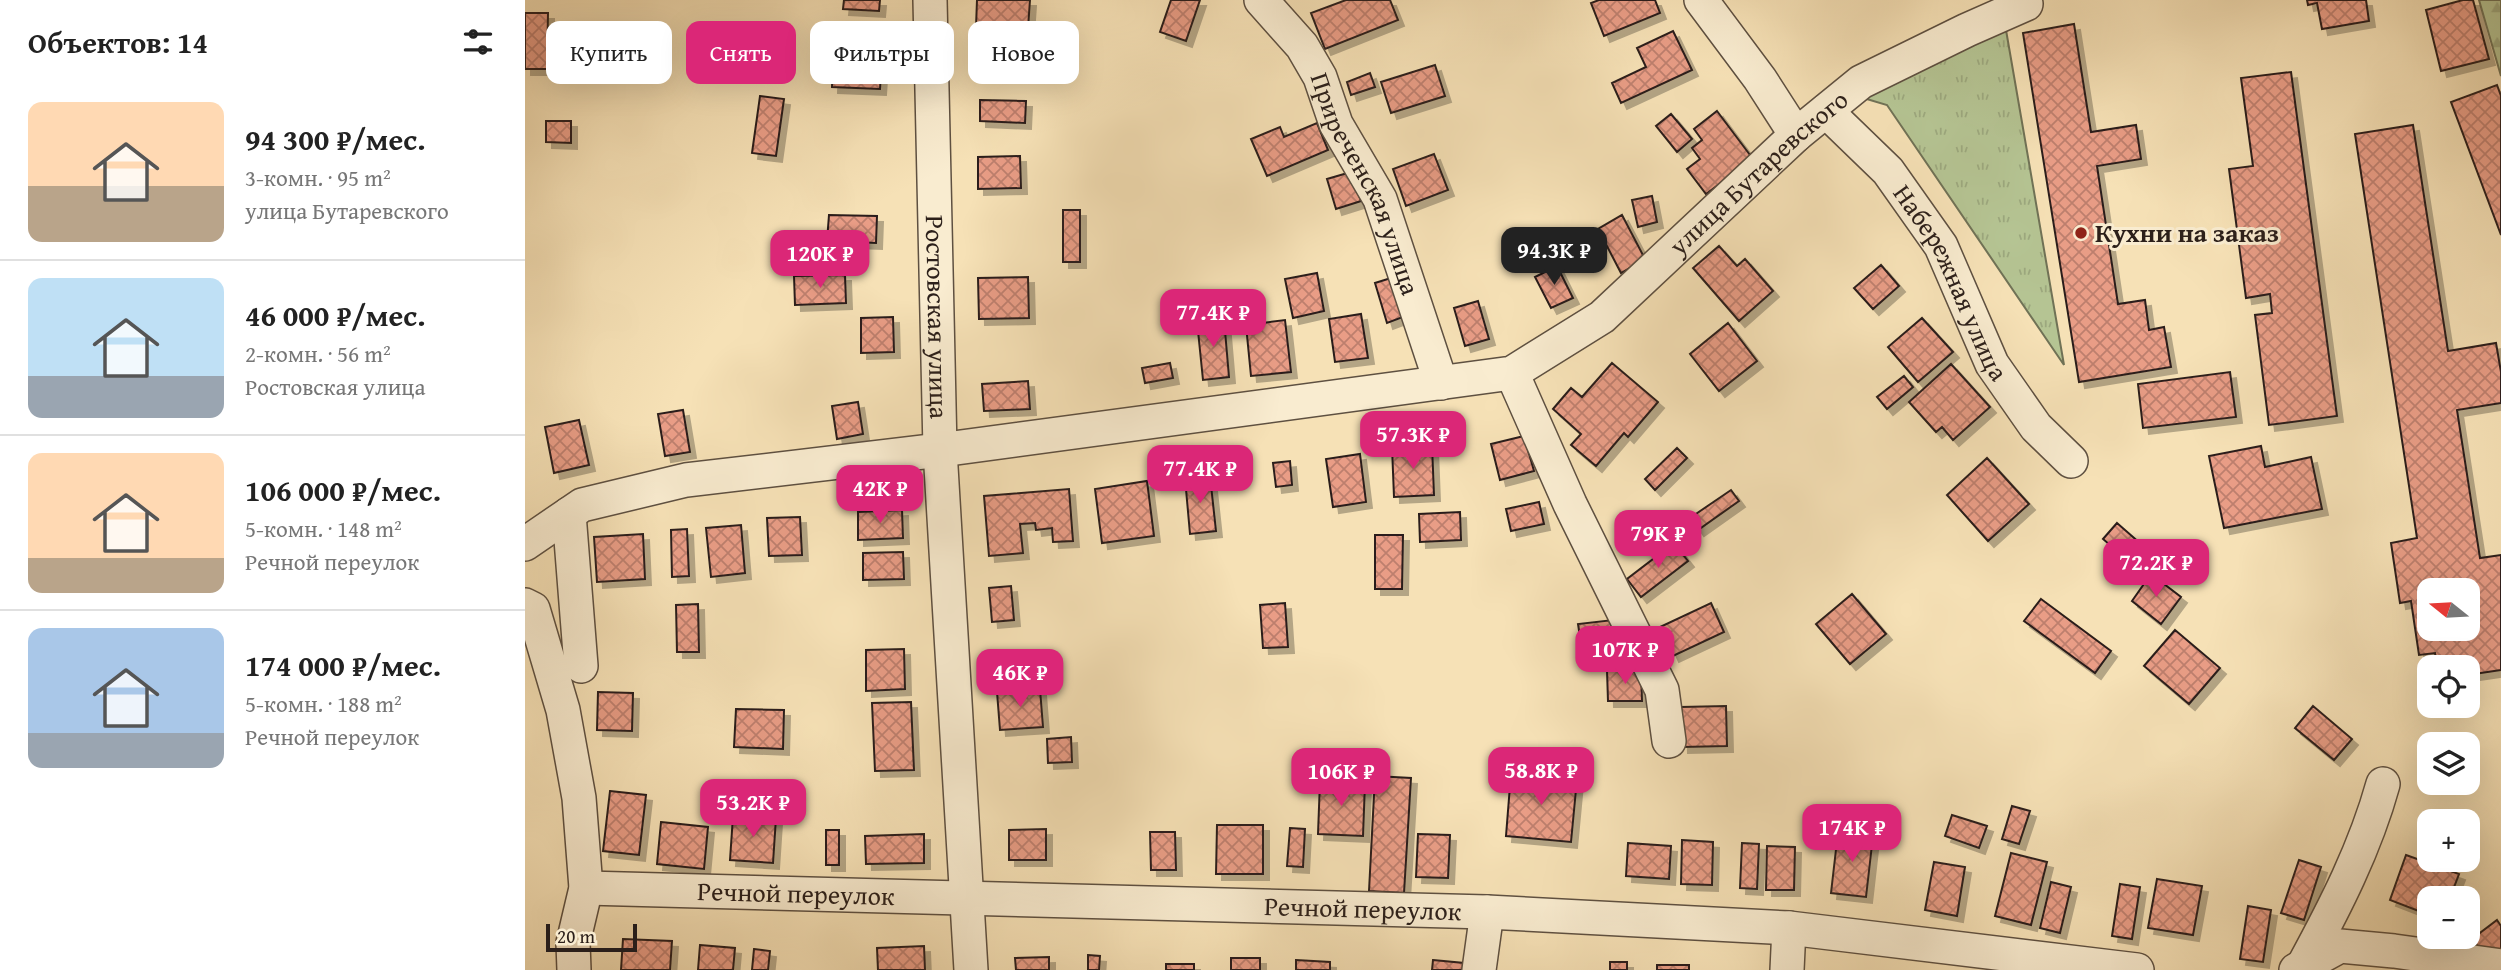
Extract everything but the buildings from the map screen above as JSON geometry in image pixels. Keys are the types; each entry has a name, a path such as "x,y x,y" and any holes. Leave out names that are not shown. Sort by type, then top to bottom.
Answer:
{"street":[{"name":"Ростовская улица","path":"930,0 940,450 971,970"},
{"name":"Приреченская улица","path":"1261,0 1302,46 1320,77 1336,124 1380,199 1441,383"},
{"path":"1702,0 1760,79 1796,135"},
{"name":"улица Бутаревского","path":"525,544 582,505 686,480 940,450 1512,373 1602,317 1796,135 1861,82 2026,4"},
{"name":"Набережная улица","path":"1826,111 1888,171 1941,246 1992,365 2036,427 2071,461"},
{"path":"1512,373 1570,504 1662,690 1669,741"},
{"path":"569,514 581,666"},
{"path":"525,605 533,608 563,710 579,798 586,888 573,943 574,970"},
{"path":"2300,968 2350,876 2372,825 2383,785"},
{"name":"Речной переулок","path":"586,888 1487,912 1789,928 2137,970"},
{"path":"1479,970 1487,912"},
{"path":"1787,970 1789,928"},
{"path":"2300,968 2340,946 2501,966"}],"green space":[{"path":"2479,0 2501,0 2501,76"},
{"path":"2006,30 2064,365 1887,105 1860,97"}],"place":[{"name":"Кухни на заказ","path":"2081,233"}]}
